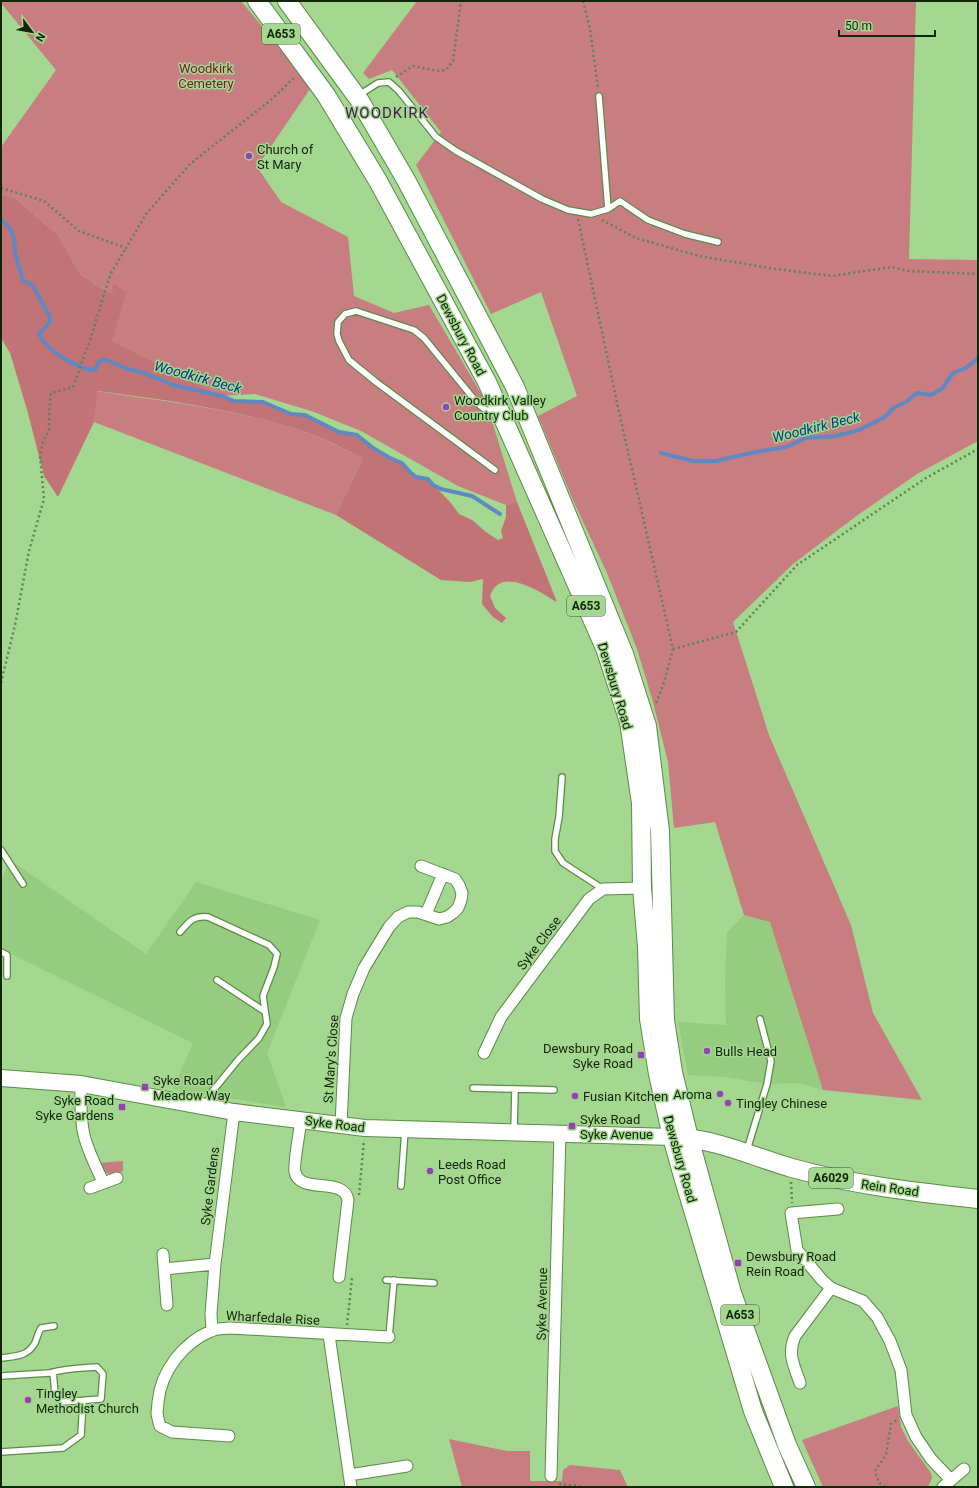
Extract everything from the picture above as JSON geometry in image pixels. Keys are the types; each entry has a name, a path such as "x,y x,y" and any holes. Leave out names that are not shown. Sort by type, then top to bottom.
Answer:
{"main road":[{"name":"Dewsbury Road","path":"257,1 326,95 343,122 378,181 487,382 605,648 629,722 641,803 642,888 647,947 649,1019 658,1074 681,1137 732,1293 787,1445 806,1487"},
{"name":"Dewsbury Road","path":"286,1 358,99 406,180 514,387 624,654 647,726 660,831 666,1020 681,1137 753,1411 784,1487"},
{"path":"343,122 358,99"},
{"name":"Rein Road","path":"681,1137 714,1143 747,1152 791,1168 849,1182 913,1192 978,1199"}],"street":[{"name":"St Mary's Close","path":"341,1125 346,1018 353,994 364,968 389,927 398,917 408,912 418,912 439,919 447,917 458,908 461,900 462,893 455,879 421,866"},
{"path":"426,914 442,874"},
{"path":"603,889 642,888"},
{"name":"Syke Close","path":"484,1053 500,1017 589,899 603,889"},
{"name":"Syke Road","path":"1,1078 81,1084 234,1112 365,1128 681,1137"},
{"path":"81,1084 81,1110 84,1134 90,1154 103,1182"},
{"name":"Syke Gardens","path":"212,1330 211,1314 215,1264 234,1112"},
{"path":"301,1120 295,1168 297,1176 303,1182 341,1189 347,1196 348,1200 338,1278"},
{"name":"Syke Avenue","path":"552,1476 560,1133"},
{"path":"90,1188 116,1178"},
{"path":"838,1209 791,1213 797,1250 822,1280 831,1288 863,1301 877,1317 890,1341 902,1370 906,1415 916,1437 947,1483 964,1469"},
{"path":"163,1254 168,1305"},
{"path":"164,1269 215,1264"},
{"path":"800,1383 791,1355 791,1345 794,1336 831,1288"},
{"name":"Wharfedale Rise","path":"229,1436 172,1432 160,1426 157,1414 159,1392 166,1372 188,1346 212,1330 230,1328 389,1337"},
{"name":"Wharfedale Rise","path":"329,1334 350,1487"},
{"path":"349,1475 408,1466"}],"lane":[{"path":"358,99 378,83 388,82 399,92 436,137 456,151 542,198 568,210 591,214 608,209 620,201 648,220 685,234 718,242"},
{"path":"599,96 608,209"},
{"path":"495,470 376,382 350,360 339,341 337,334 338,322 346,314 356,311 414,330 424,338 485,410 491,412 499,411"},
{"path":"562,777 555,851 563,863 603,889"},
{"path":"1,850 23,884"},
{"path":"180,932 191,920 199,916 208,917 269,945 277,954 274,967 263,996 267,1024 259,1038 211,1092 206,1107"},
{"path":"1,952 7,955 7,976"},
{"path":"217,980 264,1011"},
{"path":"747,1152 767,1084 771,1061 760,1019"},
{"path":"473,1088 554,1090"},
{"path":"514,1132 515,1089"},
{"path":"401,1186 405,1129"},
{"path":"386,1280 434,1283"},
{"path":"389,1337 394,1280"},
{"path":"1,1358 22,1356 26,1354 35,1343 41,1328 54,1326"},
{"path":"1,1376 53,1372 62,1369 97,1367 103,1374 101,1399 62,1402 55,1393 53,1372"},
{"path":"1,1452 63,1448 81,1436 83,1401"}],"path":[{"path":"388,82 413,66 438,71 446,70 453,61 461,1"},
{"path":"583,1 590,29 599,96"},
{"path":"1,683 15,625 29,551 44,499 40,456 43,441 49,431 51,393 73,387 104,291 111,274 146,214 190,164 272,99 300,72"},
{"path":"1,188 44,200 79,231 126,248"},
{"path":"577,212 619,412 673,649 656,704"},
{"path":"591,214 636,238 706,257 769,268 832,276 891,268 908,271 978,274"},
{"path":"673,649 736,632 797,565 926,478 978,449"},
{"path":"791,1168 791,1213"},
{"path":"885,1487 879,1483 875,1471 886,1456 891,1424"},
{"path":"552,1476 550,1483 580,1487"}],"shaded area":[{"path":"1,194 15,198 59,236 80,274 105,291 112,293 113,283 126,293 112,341 234,401 263,402 291,414 305,415 339,432 357,435 373,448 402,463 416,477 428,479 451,503 459,514 472,520 498,540 503,538 501,531 506,517 506,505 517,502 557,602 541,592 521,584 502,582 495,587 490,596 495,608 506,618 502,623 493,617 482,604 483,579 470,582 441,580 336,515 363,458 329,441 308,433 257,418 230,412 177,402 97,391 94,422 58,497 44,476 28,413 10,353 1,338"},
{"path":"10,860 146,954 196,882 320,920 267,1053 286,1107 173,1089 193,1043 1,949 1,879"},
{"path":"744,915 770,922 823,1090 799,1083 767,1084 725,1077 688,1075 678,1022 726,1025 725,985 727,932"}],"green space":[{"name":"Woodkirk Cemetery","path":"1,1 241,1 300,72 310,89 257,167 281,202 348,237 354,296 394,313 429,305 486,402 517,502 506,505 458,486 361,431 314,412 255,394 222,396 111,341 114,283 112,293 105,291 80,274 59,236 15,198 1,194 1,147 56,70 1,3"},
{"path":"417,1 916,1 909,259 978,260 978,441 917,474 855,517 793,564 733,622 769,735 851,925 873,1013 922,1100 823,1090 770,922 744,915 715,822 674,828 668,762 653,702 637,649 607,573 573,500 538,416 577,396 541,292 491,314 416,165 441,132 392,70 369,79 363,73"},
{"path":"96,391 203,407 256,418 308,433 363,458 336,515 94,422"},
{"path":"123,1161 123,1171 113,1175 104,1172 99,1163"},
{"path":"898,1406 901,1427 908,1441 931,1473 932,1478 928,1487 823,1487 802,1440"},
{"path":"449,1439 507,1451 530,1451 530,1481 562,1481 563,1470 570,1465 620,1470 628,1487 462,1487"}],"waterway":[{"name":"Woodkirk Beck","path":"1,219 11,230 14,238 15,253 23,280 33,286 50,317 50,322 39,334 48,346 72,363 80,367 95,370 100,360 107,360 173,385 222,396 234,401 263,402 291,414 305,415 339,432 357,435 373,448 402,463 416,477 428,479 433,485 441,489 472,496 500,514"},
{"name":"Woodkirk Beck","path":"661,453 693,461 716,461 786,447 806,438 836,436 859,430 885,417 893,408 906,402 917,393 931,395 942,389 953,373 966,368 978,358"}],"place":[{"name":"Church of St Mary","path":"249,156"},
{"name":"Woodkirk Valley Country Club","path":"446,407"},
{"name":"Bulls Head","path":"707,1051"},
{"name":"Dewsbury Road Syke Road","path":"641,1055"},
{"name":"Syke Road Meadow Way","path":"145,1087"},
{"name":"Aroma","path":"720,1094"},
{"name":"Fusian Kitchen","path":"575,1096"},
{"name":"Tingley Chinese","path":"728,1103"},
{"name":"Syke Road Syke Gardens","path":"122,1107"},
{"name":"Syke Road Syke Avenue","path":"572,1126"},
{"name":"Leeds Road Post Office","path":"430,1171"},
{"name":"Dewsbury Road Rein Road","path":"738,1263"},
{"name":"Tingley Methodist Church","path":"28,1400"}],"district":[{"name":"WOODKIRK","path":"387,113"}]}
